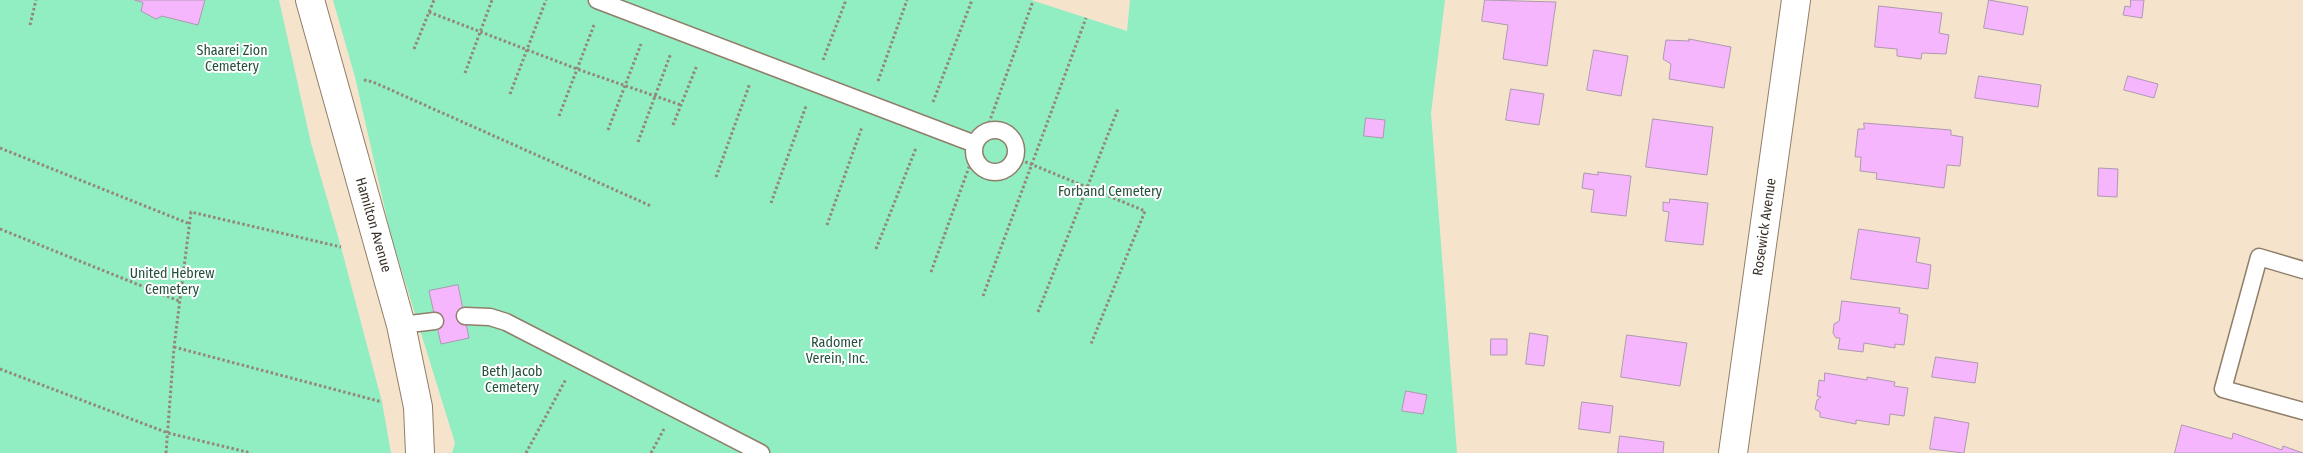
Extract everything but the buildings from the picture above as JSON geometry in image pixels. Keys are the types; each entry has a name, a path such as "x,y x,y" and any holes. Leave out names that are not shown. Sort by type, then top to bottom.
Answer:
{"street":[{"name":"Hamilton Avenue","path":"310,0 401,325 418,407 420,453"},
{"name":"Rosewick Avenue","path":"1733,453 1796,0"}],"lane":[{"path":"600,1 975,147"},
{"path":"1000,130 1010,135 1016,145 1016,158 1008,168 1000,172 986,170 978,163 975,147 978,138 986,131 1000,130"},
{"path":"2303,270 2259,257 2223,389 2303,411"},
{"path":"465,316 490,317 506,322 761,453"},
{"path":"401,325 435,321"}],"path":[{"path":"30,25 36,0"},
{"path":"414,50 434,0"},
{"path":"465,72 492,0"},
{"path":"510,94 546,0"},
{"path":"559,116 600,1"},
{"path":"986,131 1033,1"},
{"path":"429,12 528,48 577,69 626,84 681,105"},
{"path":"983,296 1086,18"},
{"path":"608,130 651,20"},
{"path":"638,142 679,31"},
{"path":"673,124 706,41"},
{"path":"716,177 759,62"},
{"path":"333,81 355,77 373,82 651,206"},
{"path":"1038,312 1118,109"},
{"path":"931,272 975,147"},
{"path":"0,148 190,224"},
{"path":"1016,158 1145,211 1091,344"},
{"path":"166,453 174,347 191,212 341,247"},
{"path":"0,229 180,301"},
{"path":"174,347 382,402"},
{"path":"526,453 577,359"},
{"path":"0,369 168,433 251,453"}],"green space":[{"name":"United Hebrew Cemetery","path":"0,0 279,0 311,143 382,402 391,453 0,453"},
{"path":"333,0 1031,0 1127,31 1130,0 1445,0 1431,113 1457,453 452,453 455,443 391,236 355,77"}],"park label":[{"name":"Shaarei Zion Cemetery","path":"232,59"},
{"name":"Forband Cemetery","path":"1110,192"},
{"name":"Radomer Verein, Inc.","path":"837,352"},
{"name":"Beth Jacob Cemetery","path":"512,380"}]}
